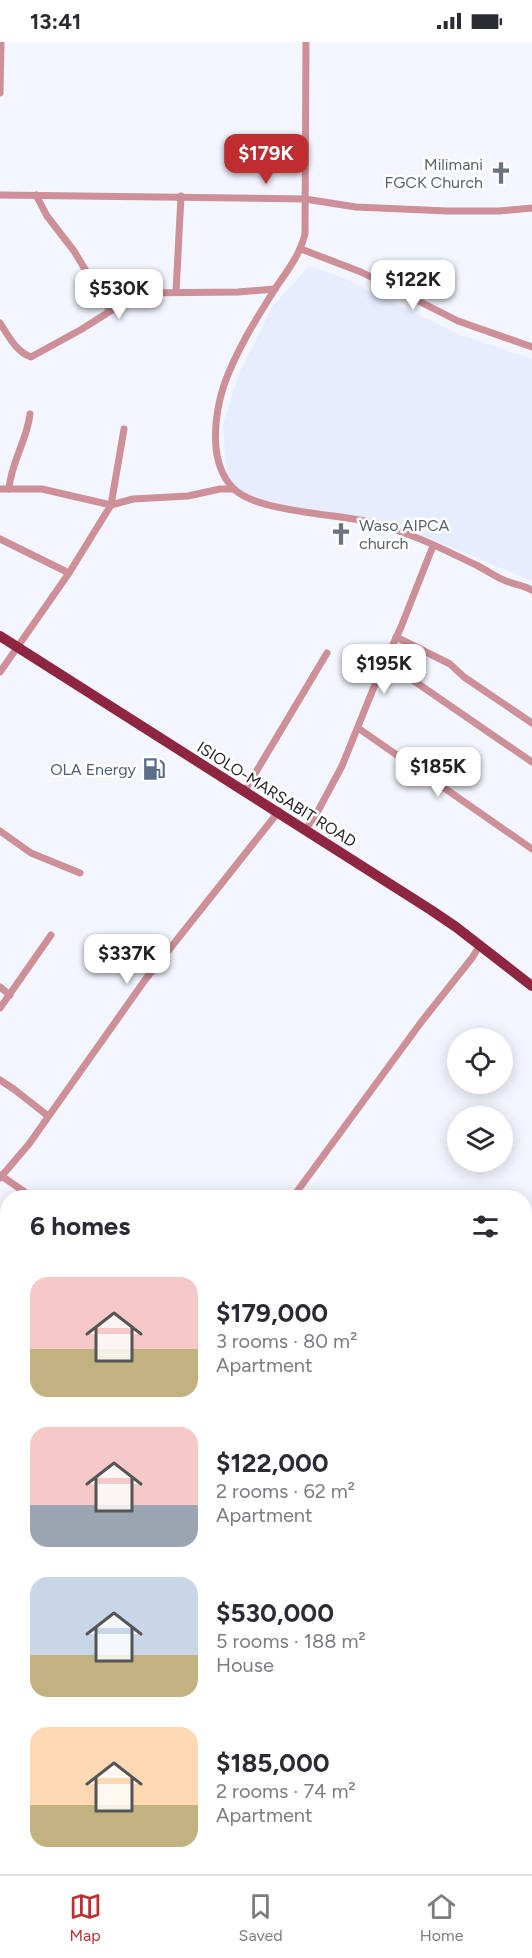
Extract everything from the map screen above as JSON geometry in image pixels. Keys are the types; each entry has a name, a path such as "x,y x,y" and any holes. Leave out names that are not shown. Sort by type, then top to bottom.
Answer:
{"highway":[{"name":"ISIOLO-MARSABIT ROAD","path":"0,636 306,829 456,927 532,986"}],"street":[{"path":"0,93 1,42"},
{"path":"306,42 306,227 301,249 275,289 230,369 218,409 218,457 225,477 245,498 379,524 420,537 433,546 505,581 532,590"},
{"path":"0,195 305,199 356,207 393,209 499,211 532,208"},
{"path":"36,195 46,216 74,251 110,311"},
{"path":"176,292 181,196"},
{"path":"301,249 361,272 458,321 532,347"},
{"path":"0,322 15,346 31,357 139,293 238,292 275,289"},
{"path":"9,489 11,471 27,434 30,414"},
{"path":"0,672 69,573 111,505 124,429"},
{"path":"0,489 42,489 111,505 133,499 188,496 220,489 234,489"},
{"path":"0,539 69,573"},
{"path":"306,829 320,809 342,766 433,546"},
{"path":"396,637 450,664 464,677 532,723"},
{"path":"244,792 327,653"},
{"path":"384,661 532,762"},
{"path":"358,729 532,849"},
{"path":"22,1190 1,1176 29,1144 145,980 279,812"},
{"path":"0,831 31,853 80,873"},
{"path":"0,1008 51,935"},
{"path":"298,1190 480,945"},
{"path":"0,987 10,995"},
{"path":"0,1080 48,1116"}],"shaded area":[{"path":"309,266 339,276 458,334 532,359 532,581 400,526 259,507 232,493 226,466 223,425 238,376 272,307"}],"place":[{"name":"Milimani FGCK Church","path":"501,173"},
{"name":"Waso AIPCA church","path":"341,534"},
{"name":"OLA Energy","path":"154,769"}]}
